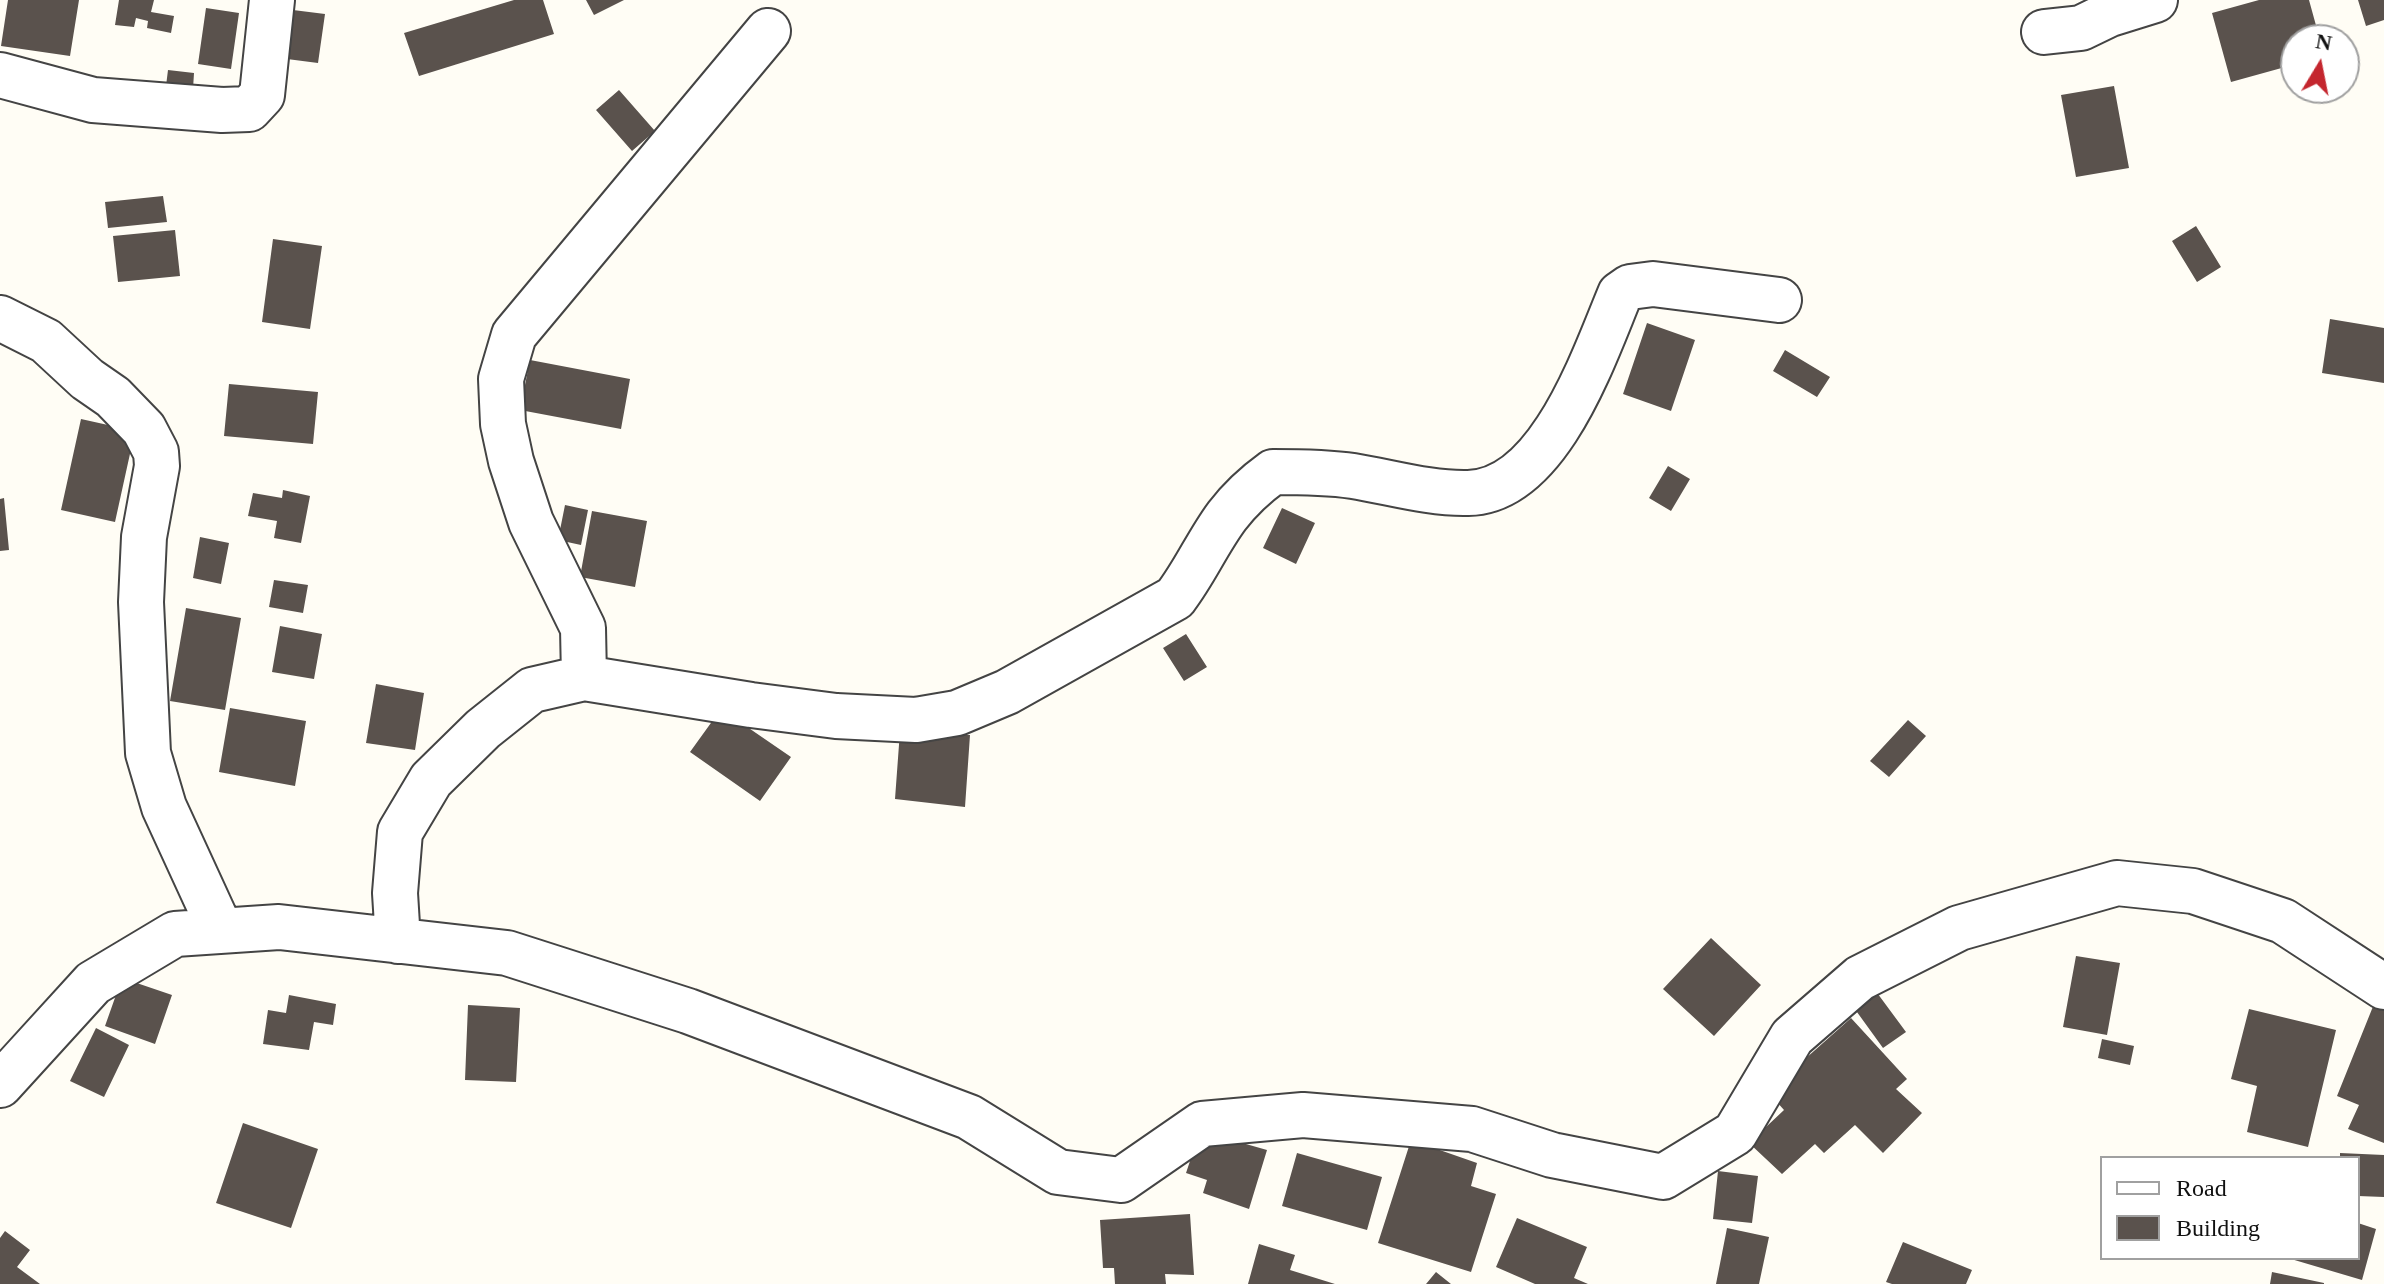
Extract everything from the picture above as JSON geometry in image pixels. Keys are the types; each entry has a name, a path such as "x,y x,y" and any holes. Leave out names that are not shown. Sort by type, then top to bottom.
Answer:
{"street":[{"path":"0,75 93,100 222,110 249,109 262,95 272,0"},
{"path":"2044,32 2081,28 2110,14 2155,0"},
{"path":"584,678 583,628 531,522 511,461 503,424 501,379 514,335 768,31"},
{"path":"398,941 395,893 400,832 431,780 483,729 532,690 584,678 836,716 916,720 957,713 1007,692 1175,598 1192,577 1226,517 1248,491 1273,472 1349,476 1469,493 1499,488 1532,462 1574,400 1620,294 1630,287 1653,284 1779,300"},
{"path":"0,318 46,341 87,379 113,397 144,429 156,452 157,466 144,537 141,602 148,753 164,807 221,931"},
{"path":"0,1085 93,983 175,934 279,927 507,953 688,1011 969,1117 1058,1172 1121,1180 1202,1124 1303,1115 1472,1129 1552,1155 1663,1177 1735,1133 1792,1037 1860,978 1959,928 2117,883 2193,891 2283,921 2384,987"}],"building":[{"path":"8,0 79,0 70,56 1,46"},
{"path":"119,0 154,0 151,12 174,16 171,33 147,28 148,21 136,18 134,27 115,25"},
{"path":"514,0 543,0 554,34 419,76 404,33"},
{"path":"586,0 624,0 594,15"},
{"path":"2259,0 2309,0 2316,24 2280,24 2280,68 2231,82 2212,13"},
{"path":"2358,0 2384,0 2384,20 2366,26"},
{"path":"206,8 239,13 231,69 198,64"},
{"path":"293,10 325,14 318,63 287,59"},
{"path":"168,70 194,73 193,89 166,86"},
{"path":"2114,86 2129,168 2076,177 2061,95"},
{"path":"619,90 655,131 632,151 596,110"},
{"path":"163,196 167,222 108,228 105,202"},
{"path":"2196,226 2221,267 2197,282 2172,241"},
{"path":"175,230 180,276 118,282 113,236"},
{"path":"273,239 322,246 310,329 262,322"},
{"path":"2330,319 2384,328 2384,383 2322,373"},
{"path":"1647,323 1695,340 1671,411 1623,394"},
{"path":"1785,350 1830,377 1817,397 1773,371"},
{"path":"530,360 630,379 621,429 520,410"},
{"path":"229,384 318,392 313,444 224,436"},
{"path":"81,419 135,431 115,522 61,510"},
{"path":"1668,466 1690,479 1671,511 1649,498"},
{"path":"283,490 310,496 301,543 274,538 277,521 248,516 253,493 282,498"},
{"path":"4,498 9,550 0,551 0,499"},
{"path":"565,505 588,510 581,545 558,540"},
{"path":"1282,508 1315,523 1296,564 1263,548"},
{"path":"592,511 647,521 635,587 580,577"},
{"path":"200,537 229,543 221,584 193,578"},
{"path":"274,580 308,585 303,613 269,607"},
{"path":"186,608 241,618 225,710 170,701"},
{"path":"280,626 322,634 314,679 272,672"},
{"path":"1186,634 1207,667 1184,681 1163,648"},
{"path":"376,684 424,693 415,750 366,743"},
{"path":"230,708 306,721 295,786 219,772"},
{"path":"721,709 791,757 760,801 690,752"},
{"path":"1908,720 1926,736 1889,777 1870,761"},
{"path":"900,731 970,735 965,807 895,799"},
{"path":"1711,938 1761,985 1714,1036 1663,989"},
{"path":"2076,956 2120,963 2107,1035 2063,1027"},
{"path":"122,978 172,995 155,1044 105,1026"},
{"path":"1872,986 1906,1032 1883,1048 1849,1001"},
{"path":"289,995 336,1004 333,1025 314,1022 309,1050 263,1044 268,1010 286,1013"},
{"path":"2374,1004 2384,1008 2384,1143 2348,1129 2359,1105 2337,1096"},
{"path":"468,1005 520,1008 516,1082 465,1080"},
{"path":"2249,1009 2336,1030 2308,1147 2247,1132 2257,1086 2231,1079"},
{"path":"1851,1018 1907,1079 1896,1089 1922,1113 1883,1153 1855,1125 1824,1153 1815,1144 1782,1174 1749,1143 1784,1110 1768,1092"},
{"path":"96,1028 129,1045 104,1097 70,1081"},
{"path":"2102,1039 2134,1046 2130,1065 2098,1058"},
{"path":"243,1123 318,1149 291,1228 216,1203"},
{"path":"1200,1131 1267,1150 1249,1209 1203,1193 1207,1180 1186,1173"},
{"path":"1411,1140 1477,1163 1471,1186 1496,1194 1471,1272 1378,1243"},
{"path":"1297,1153 1382,1177 1367,1230 1282,1206"},
{"path":"2340,1153 2384,1155 2384,1197 2360,1196 2360,1156 2340,1156"},
{"path":"1718,1171 1758,1176 1752,1223 1713,1219"},
{"path":"1190,1214 1194,1275 1165,1274 1166,1284 1115,1284 1114,1268 1103,1268 1100,1220"},
{"path":"1517,1218 1587,1247 1574,1278 1588,1284 1535,1284 1496,1267"},
{"path":"2360,1224 2376,1229 2362,1280 2294,1260 2360,1260"},
{"path":"1727,1228 1769,1237 1759,1284 1716,1284"},
{"path":"5,1231 30,1250 17,1267 40,1284 0,1284 0,1238"},
{"path":"1903,1242 1972,1270 1966,1284 1886,1282"},
{"path":"1259,1244 1295,1255 1290,1270 1335,1284 1248,1284"},
{"path":"1436,1272 1451,1284 1426,1284"},
{"path":"2272,1272 2324,1283 2324,1284 2270,1284"}]}
